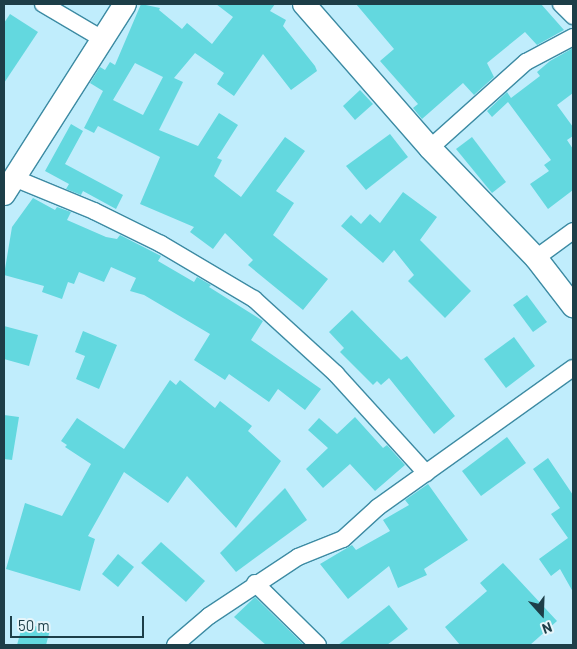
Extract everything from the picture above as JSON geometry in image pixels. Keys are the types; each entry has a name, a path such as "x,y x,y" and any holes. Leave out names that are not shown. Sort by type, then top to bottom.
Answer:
{"street":[{"path":"43,4 104,40"},
{"path":"125,4 104,40 7,184 94,211 161,244 254,299 336,374 426,473"},
{"path":"304,4 430,148 536,258 573,306"},
{"path":"562,4 573,16"},
{"path":"430,148 526,62 573,37"},
{"path":"536,258 573,231"},
{"path":"174,645 255,583 298,556 343,540 378,507 573,368"},
{"path":"255,583 318,645"}],"building":[{"path":"141,4 160,8 159,10 182,29 187,23 212,44 233,17 216,4 275,4 270,11 286,20 283,26 317,71 291,90 263,54 234,96 217,84 224,73 195,53 174,78 183,82 159,130 198,146 219,113 238,125 217,158 222,160 214,176 241,197 285,137 305,151 276,191 294,203 273,235 328,279 303,310 248,265 253,260 225,233 213,249 190,232 194,227 140,204 160,157 98,126 94,133 84,128 103,91 90,83 100,67 105,70 110,62 115,65","holes":["135,63 163,77 143,115 113,100"]},
{"path":"356,4 541,4 564,30 537,45 525,32 487,63 494,77 474,95 463,83 422,119 413,108 418,104 380,61 394,49"},
{"path":"10,14 38,32 4,83 4,23"},
{"path":"573,48 573,93 557,105 573,127 573,136 567,140 573,149 573,190 548,209 530,184 549,171 544,165 551,160 508,102 492,117 487,111 507,92 511,98 540,76 537,72 550,61"},
{"path":"360,90 373,104 355,120 343,106"},
{"path":"71,124 83,131 65,164 123,195 116,209 83,191 81,195 66,189 69,184 45,171"},
{"path":"390,134 408,157 366,190 346,166"},
{"path":"472,137 506,182 492,193 456,149"},
{"path":"403,192 437,217 420,240 471,291 445,318 408,281 414,275 394,250 383,263 341,226 351,215 361,224 370,214 380,223"},
{"path":"33,198 55,210 57,207 71,212 67,220 106,237 117,239 120,235 161,256 158,261 194,282 197,277 211,285 209,287 263,321 251,340 321,389 305,410 278,389 269,402 229,374 225,380 194,360 210,334 144,295 130,291 136,278 111,267 104,282 79,272 74,284 68,282 62,299 42,292 44,286 4,275 12,227"},
{"path":"527,295 547,322 533,332 513,305"},
{"path":"352,310 401,360 407,356 455,416 434,434 389,378 381,385 377,381 373,385 340,352 344,348 329,332"},
{"path":"4,326 38,335 29,366 4,359"},
{"path":"83,331 117,345 99,389 76,379 85,356 75,352"},
{"path":"514,337 535,366 506,388 484,359"},
{"path":"170,380 176,385 180,380 215,408 220,401 252,426 248,431 281,461 236,528 187,476 168,503 124,472 88,536 95,539 80,591 6,569 25,503 62,516 91,464 65,447 67,445 61,441 77,418 124,449"},
{"path":"4,415 19,417 12,460 4,459"},
{"path":"355,417 383,448 387,445 405,465 375,491 350,464 323,488 306,469 328,448 308,430 319,418 337,434"},
{"path":"507,437 526,463 481,496 462,471"},
{"path":"548,458 573,495 573,592 560,569 551,576 539,559 568,538 551,514 560,508 533,469"},
{"path":"428,484 468,540 424,569 427,575 398,588 389,566 348,599 320,564 352,545 356,550 390,531 383,520 409,505 405,500"},
{"path":"285,488 307,520 236,572 220,553"},
{"path":"161,542 205,581 186,602 141,563"},
{"path":"118,554 134,567 118,587 102,574"},
{"path":"503,563 557,621 530,645 460,645 445,627 487,591 480,583"},
{"path":"255,597 304,645 266,645 234,617"},
{"path":"389,605 408,629 387,645 338,645"},
{"path":"23,623 50,630 46,645 17,645"}]}
